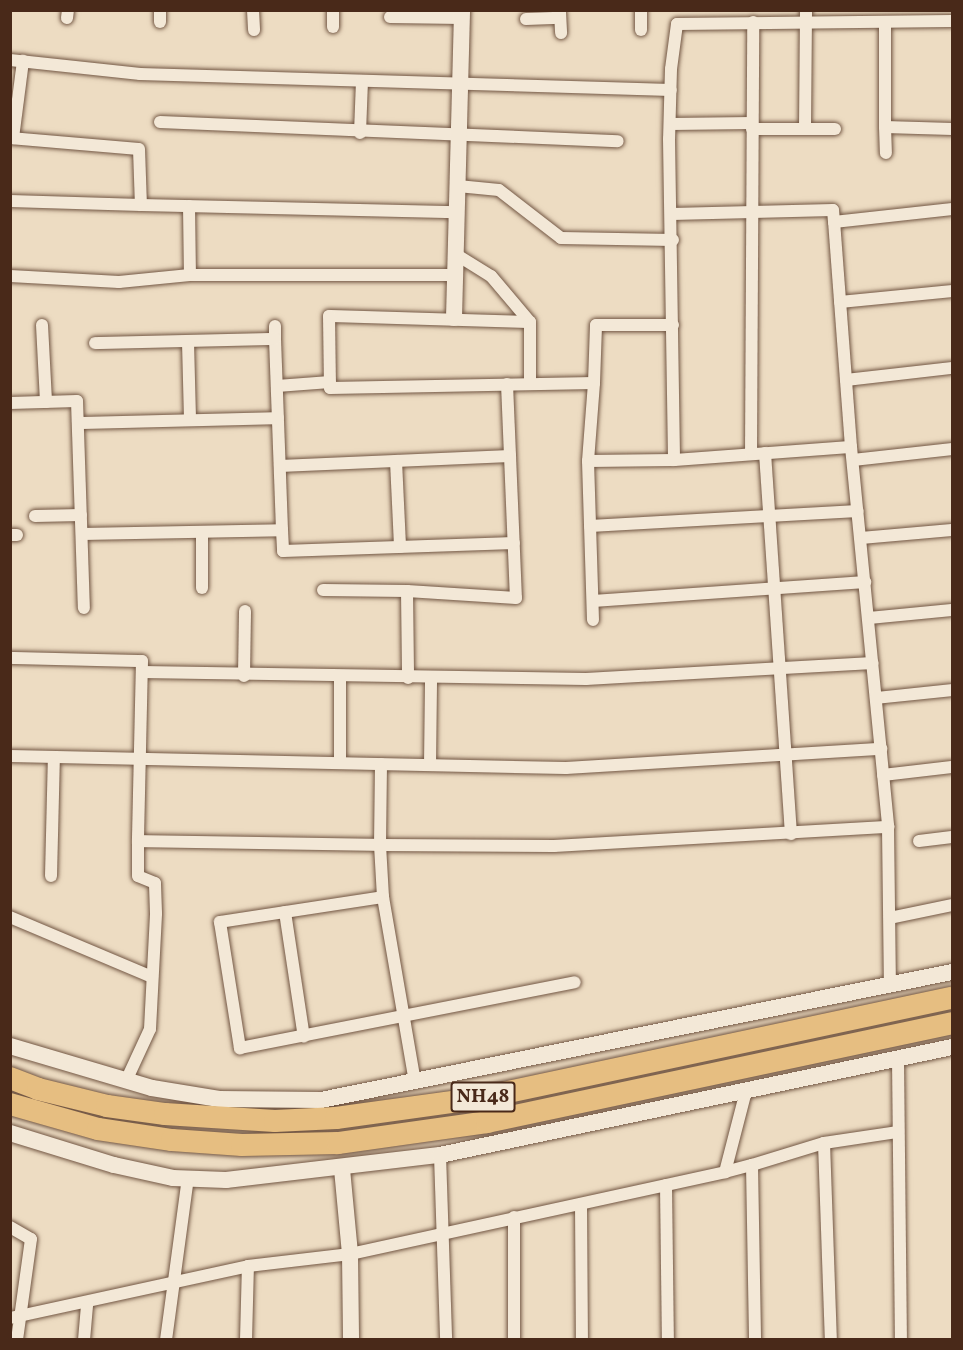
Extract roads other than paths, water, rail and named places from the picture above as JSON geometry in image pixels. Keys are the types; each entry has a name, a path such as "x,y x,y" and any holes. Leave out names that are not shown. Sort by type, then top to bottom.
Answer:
{"highway":[{"name":"NH48","path":"10,1078 38,1089 107,1106 165,1114 275,1121 336,1118 480,1098 952,998"},
{"name":"NH48","path":"10,1104 98,1129 172,1140 242,1146 338,1143 487,1122 952,1023"}],"street":[{"path":"254,10 254,30"},
{"path":"333,10 333,27"},
{"path":"641,10 641,30"},
{"path":"390,17 462,14 454,318"},
{"path":"526,19 560,14 561,33"},
{"path":"674,460 671,90 677,24 753,22 806,16 885,22 903,16 952,21"},
{"path":"805,128 806,16"},
{"path":"751,454 753,22"},
{"path":"885,22 886,153"},
{"path":"141,205 139,149 12,138 17,61 140,74 671,90"},
{"path":"360,132 362,81"},
{"path":"160,122 618,141"},
{"path":"671,124 835,129"},
{"path":"885,127 952,129"},
{"path":"458,186 499,190 561,238 673,240"},
{"path":"10,201 457,212"},
{"path":"189,206 190,275"},
{"path":"834,222 952,209"},
{"path":"672,214 752,214 833,210 851,447 888,827 891,985"},
{"path":"457,255 491,276 530,322 531,383"},
{"path":"10,276 119,282 190,275 456,275"},
{"path":"840,302 952,291"},
{"path":"530,322 329,316 330,388 594,383"},
{"path":"42,325 46,402"},
{"path":"593,620 588,461 596,325 673,325"},
{"path":"275,326 283,551 514,543"},
{"path":"95,343 275,339"},
{"path":"188,342 190,420"},
{"path":"846,380 952,368"},
{"path":"277,386 330,382"},
{"path":"323,590 407,591 516,598 507,384"},
{"path":"10,402 77,401 84,608"},
{"path":"78,423 278,418"},
{"path":"588,461 674,460 851,447"},
{"path":"853,460 952,449"},
{"path":"765,453 790,834"},
{"path":"280,466 510,456"},
{"path":"396,461 400,547"},
{"path":"590,526 770,518 858,511"},
{"path":"35,516 81,515"},
{"path":"82,534 282,530"},
{"path":"861,538 952,530"},
{"path":"202,532 202,588"},
{"path":"593,601 865,582"},
{"path":"407,591 408,678"},
{"path":"869,618 952,610"},
{"path":"244,676 245,611"},
{"path":"10,658 142,661 138,876 154,883 152,977 150,1029 126,1082"},
{"path":"142,672 244,676 586,679 780,670 873,663"},
{"path":"340,677 340,762"},
{"path":"430,765 431,678"},
{"path":"876,698 952,690"},
{"path":"10,756 566,768 880,749"},
{"path":"51,876 54,757"},
{"path":"381,764 383,897 415,1082"},
{"path":"883,775 952,767"},
{"path":"138,841 554,846 888,827"},
{"path":"919,841 952,837"},
{"path":"383,897 220,922 240,1048 574,982"},
{"path":"890,918 952,905"},
{"path":"285,912 304,1037"},
{"path":"10,917 152,977"},
{"path":"10,1046 126,1082 219,1099 321,1100 952,972"},
{"path":"10,1133 114,1166 188,1178 226,1180 342,1169 440,1155 952,1047"},
{"path":"898,1059 901,1340"},
{"path":"724,1172 746,1091"},
{"path":"15,1317 248,1266 350,1254 443,1231 581,1204 724,1172 824,1143 898,1132"},
{"path":"824,1143 831,1340"},
{"path":"440,1155 446,1340"},
{"path":"752,1165 755,1340"},
{"path":"342,1169 350,1254 351,1340"},
{"path":"166,1340 171,1283 188,1178"},
{"path":"666,1185 668,1340"},
{"path":"581,1204 582,1340"},
{"path":"514,1217 514,1340"},
{"path":"10,1227 31,1239 15,1317 17,1340"},
{"path":"246,1340 248,1266"},
{"path":"84,1340 87,1302"}]}
